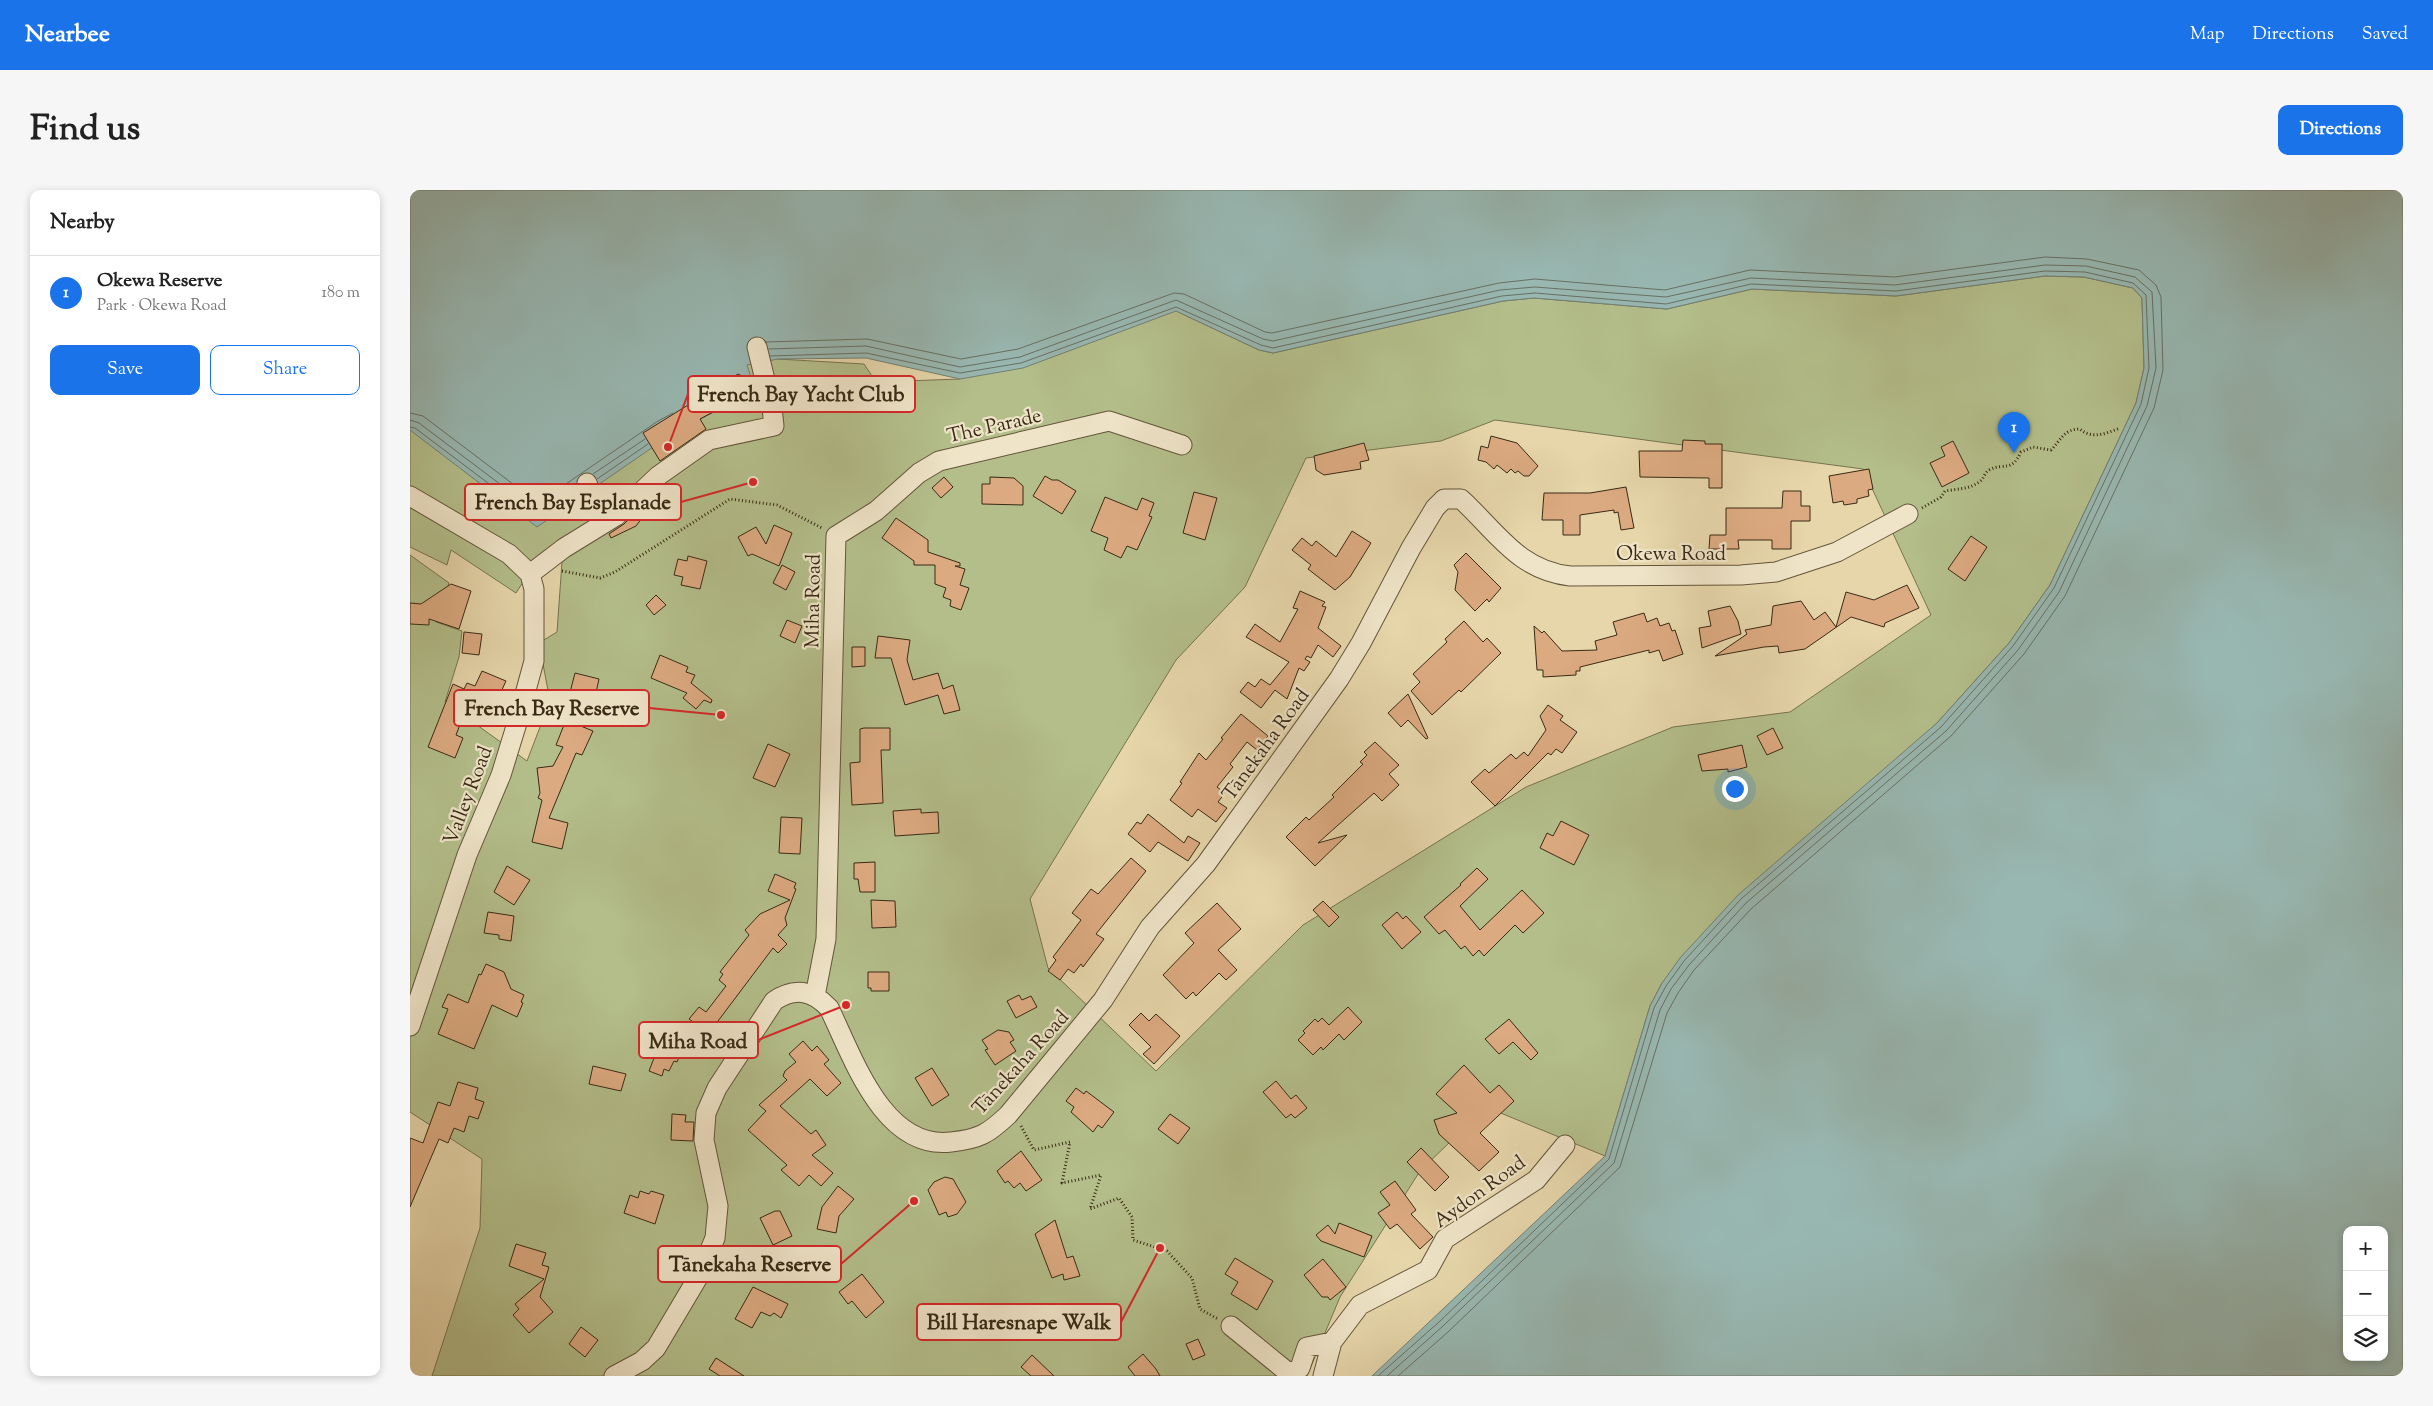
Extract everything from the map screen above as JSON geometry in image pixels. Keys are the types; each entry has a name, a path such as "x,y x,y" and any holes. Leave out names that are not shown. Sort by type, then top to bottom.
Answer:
{"street":[{"path":"410,496 509,554 532,582 564,548 616,516 658,476 709,440 774,426 772,408 757,347"},
{"name":"The Parade","path":"836,536 876,512 919,473 938,461 1109,421 1182,446"},
{"path":"586,483 603,524"},
{"name":"Okewa Road","path":"1449,498 1462,500 1517,556 1542,570 1570,576 1741,576 1776,572 1837,552 1908,514"},
{"name":"Tānekaha Road","path":"815,996 829,1008 874,1098 887,1116 902,1130 929,1141 946,1143 968,1140 993,1130 1008,1115 1103,1000 1150,927 1206,864 1334,687 1361,644 1435,508 1449,498"},
{"name":"Miha Road","path":"815,996 826,939 836,536"},
{"name":"Valley Road","path":"410,1026 468,855 501,776 518,722 534,661 532,582"},
{"path":"614,1376 642,1362 656,1348 700,1274 715,1238 718,1206 704,1140 706,1113 717,1088 774,1001 788,993 797,991 815,996"},
{"name":"Aydon Road","path":"1323,1376 1332,1342 1360,1305 1428,1270 1445,1239 1536,1180 1565,1145"},
{"path":"1231,1326 1290,1374 1300,1368 1307,1347 1332,1342"}],"path":[{"path":"1908,514 1930,504 1941,497 1945,491 1969,487 1981,481 1986,472 1995,468 2006,468 2015,463 2020,452 2033,447 2051,450 2062,435 2071,429 2080,429 2085,434 2096,435 2120,428"},
{"path":"532,582 562,571 600,578 615,572 730,499 777,505 836,536"},
{"path":"1008,1115 1022,1126 1034,1150 1070,1142 1062,1183 1101,1175 1090,1209 1119,1198 1132,1217 1133,1240 1167,1251 1192,1278 1200,1309 1231,1326"}],"green space":[{"path":"935,190 1189,317 1259,350 1273,353 1503,301 1534,298 1667,309 1752,289 1896,296 2045,276 2084,277 2133,288 2142,298 2144,368 2136,403 2050,585 2009,643 1937,723 1662,983 1650,1006 1605,1156 1486,1107 1420,1171 1340,1297 1307,1376 432,1376 480,1228 482,1159 410,1112 410,555 449,583 436,622 462,631 459,657 445,702 527,761 550,701 539,643 557,632 562,562 542,552 516,593 451,550 447,565 410,547 410,238 778,359 864,364 876,382 960,379","holes":["1495,420 1863,469 1931,615 1790,712 1673,727 1526,787 1303,925 1156,1071 1048,968 1030,899 1176,660 1245,587 1306,458 1441,441"]}],"water":[{"path":"410,190 2403,190 2403,1376 1372,1376 1605,1156 1650,1006 1662,983 1680,958 1738,895 1937,723 2009,643 2050,585 2136,403 2144,368 2142,298 2133,288 2084,277 2045,276 1896,296 1752,289 1667,309 1534,298 1503,301 1273,353 1259,350 1176,311 1023,368 960,379 866,358 778,359 747,365 755,390 669,436 537,527 410,430"}],"building":[{"path":"738,374 752,381 754,390 700,419 706,429 660,461 643,433"},
{"path":"1491,436 1517,443 1538,466 1529,476 1524,476 1518,471 1515,473 1511,469 1507,473 1497,465 1494,469 1486,462 1478,460 1481,446 1488,448"},
{"path":"1683,440 1705,441 1705,444 1722,444 1722,488 1709,488 1709,478 1640,477 1639,451 1682,451"},
{"path":"1953,441 1969,473 1942,487 1930,463 1945,456 1941,447"},
{"path":"1364,443 1369,460 1360,462 1361,469 1324,475 1316,470 1314,456"},
{"path":"1869,469 1873,489 1868,490 1869,496 1857,499 1857,503 1844,505 1843,501 1833,503 1829,476"},
{"path":"1045,476 1052,480 1058,480 1076,491 1062,514 1033,496"},
{"path":"944,477 953,487 941,498 932,488"},
{"path":"990,477 1014,478 1023,486 1023,505 982,504 982,484 990,484"},
{"path":"1626,487 1634,528 1621,530 1618,512 1614,513 1614,510 1580,515 1580,535 1563,535 1563,520 1542,520 1544,493 1590,493"},
{"path":"1783,491 1801,491 1801,506 1810,506 1810,521 1791,521 1791,549 1772,549 1772,540 1738,540 1739,549 1709,549 1710,535 1726,535 1726,508 1782,508"},
{"path":"1194,492 1217,498 1205,540 1183,533"},
{"path":"1105,497 1137,510 1142,498 1154,503 1149,516 1152,517 1137,550 1127,546 1121,558 1104,550 1108,538 1091,531"},
{"path":"646,503 651,506 636,526 611,538 609,534 624,524"},
{"path":"896,518 928,540 928,552 960,563 960,566 955,566 965,569 960,585 969,588 961,610 950,606 951,600 943,597 946,588 935,584 935,565 914,565 914,561 882,538"},
{"path":"774,525 792,533 779,566 752,554 748,556 738,537 756,527 766,544"},
{"path":"1352,531 1371,543 1350,577 1335,590 1308,569 1311,565 1292,550 1302,538 1312,546 1316,541 1336,557"},
{"path":"1971,536 1987,547 1965,581 1948,569"},
{"path":"1466,553 1501,588 1489,602 1487,599 1475,611 1455,590 1458,572 1454,565"},
{"path":"688,556 707,561 700,589 681,585 683,577 674,575 678,559 687,561"},
{"path":"782,565 795,572 786,590 773,583"},
{"path":"451,584 471,591 459,629 429,619 429,625 410,624 410,603 421,604"},
{"path":"1907,585 1919,608 1885,623 1884,627 1851,617 1805,649 1779,653 1778,646 1764,647 1715,656 1747,634 1745,630 1771,625 1773,606 1801,601 1814,620 1825,612 1836,627 1846,592 1874,600"},
{"path":"1300,591 1325,602 1322,606 1326,607 1318,628 1341,646 1333,657 1318,645 1311,658 1307,656 1305,659 1310,662 1304,671 1299,668 1287,699 1275,690 1261,708 1240,692 1248,682 1255,687 1261,679 1270,685 1289,662 1246,637 1255,624 1280,642 1298,609 1293,608"},
{"path":"656,595 666,605 654,615 646,605"},
{"path":"1730,606 1738,621 1741,634 1702,648 1699,628 1711,626 1708,611"},
{"path":"1644,613 1647,622 1657,618 1660,626 1669,623 1672,631 1675,630 1683,654 1663,661 1659,650 1649,653 1649,650 1580,667 1580,671 1576,671 1576,675 1543,677 1543,670 1537,670 1534,626 1542,633 1544,631 1562,651 1597,650 1595,641 1617,635 1613,622"},
{"path":"787,620 802,626 795,643 780,636"},
{"path":"1464,621 1483,642 1487,638 1501,653 1461,692 1459,690 1432,715 1411,691 1420,682 1413,674 1447,642 1445,639"},
{"path":"464,632 482,634 479,655 462,653"},
{"path":"878,636 910,640 907,660 913,680 938,673 943,689 953,685 960,710 944,714 938,695 905,705 891,658 875,658"},
{"path":"852,647 865,647 865,666 852,667"},
{"path":"660,655 688,667 686,672 695,675 691,683 712,700 711,703 704,700 696,709 683,698 687,693 651,678"},
{"path":"482,671 506,681 489,718 466,709 456,735 463,738 455,758 428,747 453,684 464,689 467,683 475,686"},
{"path":"575,673 599,679 593,706 568,700"},
{"path":"1408,694 1428,738 1426,739 1408,720 1401,727 1388,713"},
{"path":"1548,705 1563,716 1560,720 1577,732 1562,753 1556,749 1551,755 1548,753 1495,806 1471,782 1485,769 1489,773 1511,754 1516,759 1524,752 1528,756 1546,730 1540,716"},
{"path":"1241,714 1268,736 1257,750 1247,742 1230,764 1233,767 1217,787 1225,793 1218,802 1227,808 1216,822 1198,809 1192,817 1170,800 1199,753 1206,760"},
{"path":"566,720 593,731 582,755 576,753 549,818 568,823 562,849 532,842 542,800 538,798 540,793 537,768 553,766 563,747 556,745"},
{"path":"890,728 890,750 881,750 883,803 852,805 850,763 860,762 860,729"},
{"path":"1773,728 1783,748 1767,755 1757,736"},
{"path":"1375,742 1399,765 1389,774 1399,785 1382,801 1374,793 1318,843 1347,835 1315,866 1286,837 1306,817 1309,820 1334,797 1332,795 1363,764 1360,762 1367,755 1364,752"},
{"path":"768,744 790,754 775,787 753,778"},
{"path":"1742,745 1747,767 1728,772 1728,769 1702,771 1698,755"},
{"path":"921,809 921,813 938,812 939,833 895,836 893,811"},
{"path":"1148,814 1184,843 1188,836 1200,843 1188,861 1158,842 1150,852 1128,834 1137,822 1141,824"},
{"path":"781,817 802,818 800,854 779,853"},
{"path":"1561,821 1589,835 1574,865 1540,848 1547,833 1553,836"},
{"path":"1131,858 1146,871 1096,934 1104,939 1083,967 1081,964 1074,973 1068,969 1060,980 1048,971 1056,960 1053,957 1081,920 1072,913 1091,889 1098,894"},
{"path":"875,862 875,892 860,892 858,879 854,879 854,863"},
{"path":"507,866 530,880 514,905 494,892"},
{"path":"1477,868 1488,879 1460,906 1480,930 1522,890 1544,913 1523,933 1515,925 1484,956 1479,950 1473,956 1465,946 1461,949 1445,930 1439,934 1424,917 1461,885"},
{"path":"775,874 796,883 794,888 796,889 785,918 787,925 778,935 787,944 778,953 773,948 709,1033 689,1019 699,1007 706,1012 726,986 719,980 723,974 720,972 749,935 745,930 760,914 790,900 768,891"},
{"path":"871,900 895,901 896,927 872,928"},
{"path":"1323,901 1339,917 1329,927 1313,910"},
{"path":"1217,903 1241,929 1218,950 1237,970 1226,980 1219,973 1196,996 1193,992 1186,999 1163,975 1194,943 1185,933"},
{"path":"488,912 514,916 511,941 499,939 499,935 484,933"},
{"path":"1397,912 1403,919 1406,916 1421,932 1402,949 1382,925"},
{"path":"486,964 504,972 511,989 524,995 521,1002 523,1003 517,1017 492,1005 474,1049 438,1034 448,1009 442,1007 448,994 468,1003 479,974 481,975"},
{"path":"868,972 889,972 889,991 871,991 871,988 868,988"},
{"path":"1019,995 1022,1000 1031,996 1037,1007 1016,1018 1007,1001"},
{"path":"1348,1007 1362,1022 1344,1040 1339,1034 1323,1050 1321,1047 1313,1055 1298,1040 1305,1033 1303,1031 1315,1019 1318,1022 1322,1018 1329,1025"},
{"path":"1141,1013 1149,1021 1156,1014 1180,1036 1154,1064 1143,1054 1151,1047 1129,1025"},
{"path":"1509,1019 1538,1053 1531,1060 1513,1042 1499,1054 1485,1039"},
{"path":"998,1030 1009,1032 1014,1040 1010,1042 1016,1051 995,1065 985,1050 988,1049 982,1040"},
{"path":"664,1032 686,1041 677,1062 674,1061 669,1071 664,1069 662,1076 649,1071"},
{"path":"803,1041 812,1051 817,1046 829,1060 824,1064 841,1083 827,1096 810,1079 780,1106 811,1134 816,1130 826,1145 812,1155 833,1173 821,1186 809,1175 799,1186 781,1170 787,1165 748,1130 766,1111 759,1105 787,1080 783,1076 785,1071 796,1062 789,1054"},
{"path":"1464,1065 1490,1093 1499,1085 1514,1101 1480,1133 1499,1152 1479,1171 1439,1134 1434,1120 1457,1113 1436,1094"},
{"path":"593,1066 626,1074 621,1091 589,1084"},
{"path":"932,1068 949,1095 932,1106 915,1078"},
{"path":"1276,1081 1291,1099 1296,1095 1307,1108 1295,1118 1291,1114 1286,1118 1263,1092"},
{"path":"458,1082 478,1088 475,1099 484,1102 478,1119 469,1116 464,1132 454,1128 448,1143 439,1139 410,1207 410,1138 423,1143 438,1102 450,1106"},
{"path":"1076,1088 1084,1094 1086,1091 1114,1112 1102,1128 1098,1125 1093,1132 1071,1112 1074,1107 1066,1101"},
{"path":"672,1114 686,1115 685,1122 694,1122 693,1141 671,1140"},
{"path":"1170,1114 1190,1128 1178,1144 1158,1129"},
{"path":"1421,1148 1449,1177 1435,1191 1407,1162"},
{"path":"1021,1151 1042,1180 1026,1191 1020,1183 1014,1188 1008,1181 1005,1183 997,1171"},
{"path":"945,1177 953,1179 966,1202 957,1214 948,1217 946,1212 939,1215 928,1190 934,1182"},
{"path":"1395,1181 1416,1210 1411,1214 1433,1237 1420,1249 1397,1224 1390,1229 1378,1213 1390,1205 1380,1192"},
{"path":"838,1186 854,1199 839,1216 836,1233 817,1229 822,1207"},
{"path":"640,1191 649,1194 651,1191 664,1195 655,1224 624,1213 630,1195 638,1198"},
{"path":"775,1211 780,1211 792,1236 773,1245 760,1218"},
{"path":"1055,1220 1067,1258 1073,1256 1080,1276 1064,1280 1063,1274 1052,1278 1035,1234"},
{"path":"1339,1223 1372,1236 1364,1257 1321,1241 1316,1235 1328,1225 1335,1234"},
{"path":"516,1244 546,1253 542,1265 549,1267 540,1297 553,1312 529,1333 513,1315 519,1309 515,1304 544,1279 509,1266"},
{"path":"1235,1258 1273,1281 1257,1310 1231,1294 1238,1282 1225,1274"},
{"path":"1323,1259 1346,1287 1330,1300 1328,1297 1322,1297 1304,1275"},
{"path":"862,1274 884,1302 866,1318 852,1301 848,1304 839,1292"},
{"path":"753,1287 788,1304 781,1318 774,1313 770,1316 761,1312 752,1328 735,1319"},
{"path":"581,1327 598,1340 585,1357 569,1344"},
{"path":"1198,1339 1205,1355 1193,1360 1186,1344"},
{"path":"1143,1354 1160,1376 1135,1376 1128,1367"},
{"path":"1032,1355 1054,1376 1031,1376 1021,1367"},
{"path":"716,1358 744,1376 720,1376 709,1369"}],"place":[{"name":"French Bay Yacht Club","path":"668,447"},
{"name":"Okewa Reserve","path":"2014,453"},
{"name":"French Bay Esplanade","path":"753,482"},
{"name":"French Bay Reserve","path":"721,715"},
{"name":"Miha Road","path":"846,1005"},
{"name":"Tānekaha Reserve","path":"914,1201"},
{"name":"Bill Haresnape Walk","path":"1160,1248"}]}
